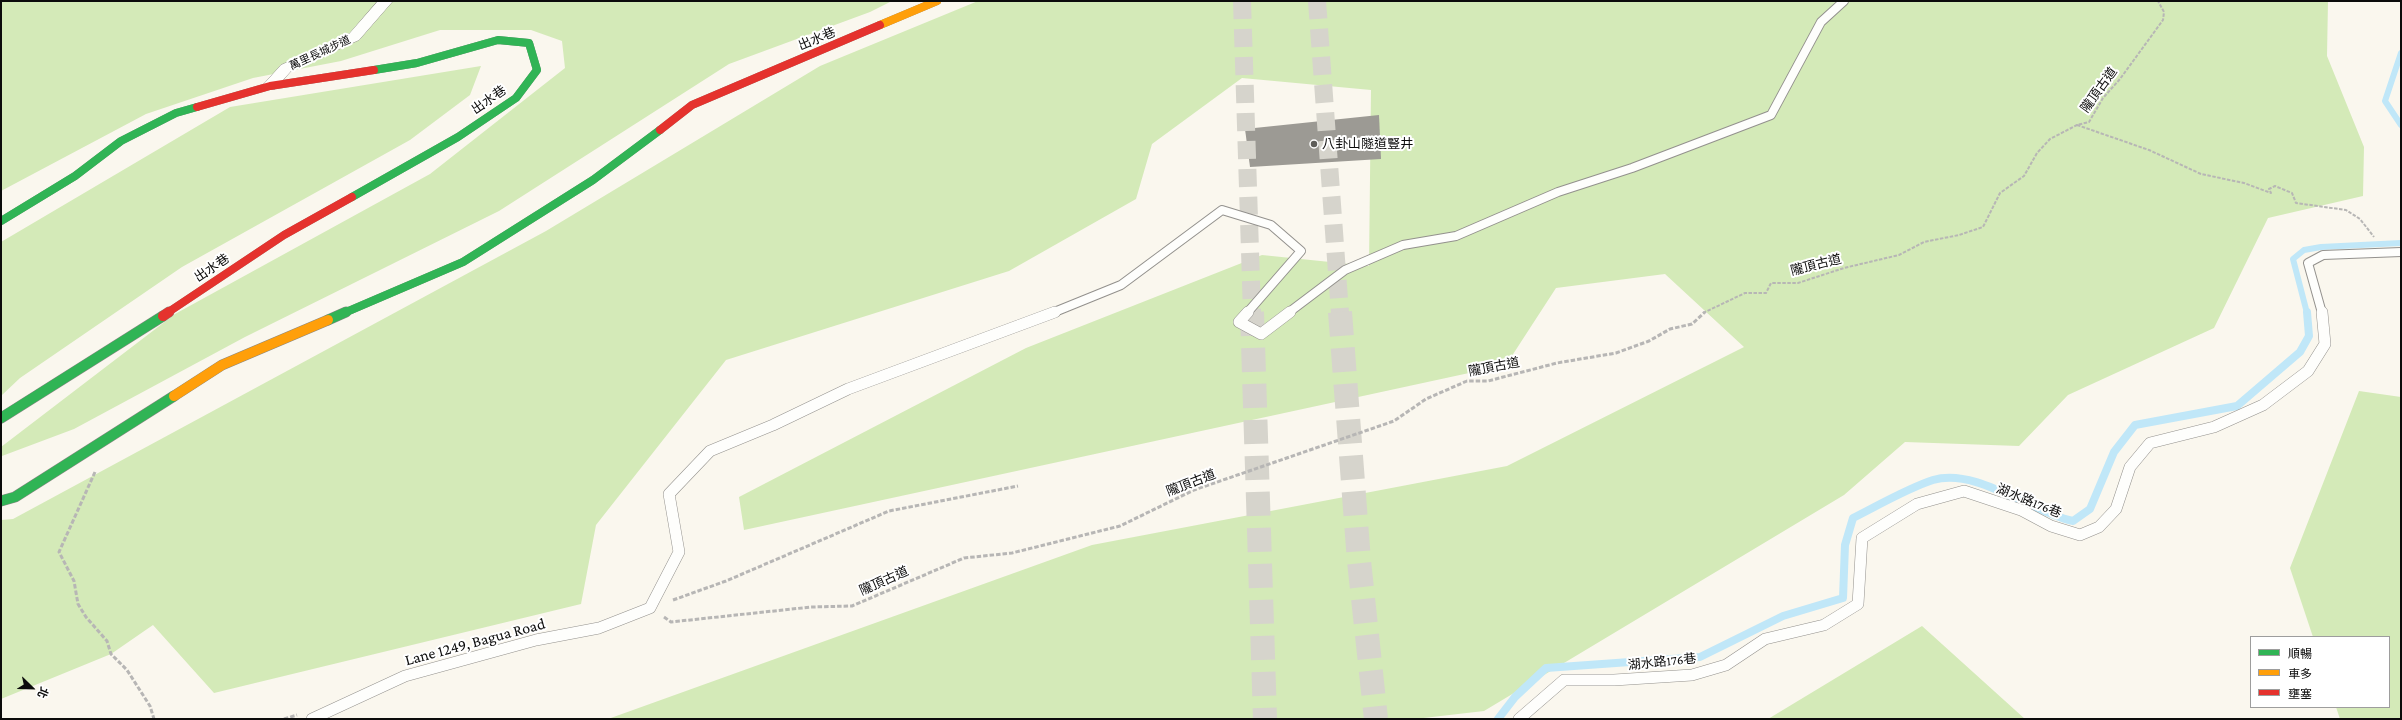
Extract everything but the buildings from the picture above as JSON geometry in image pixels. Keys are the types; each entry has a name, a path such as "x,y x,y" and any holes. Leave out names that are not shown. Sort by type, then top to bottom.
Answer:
{"street":[{"name":"萬里長城步道","path":"270,86 286,68 354,38 386,1"},
{"name":"出水巷","path":"1,501 15,497 95,444 222,365 463,262 593,180 692,105 937,1"},
{"name":"出水巷","path":"1,220 75,176 121,141 176,112 270,86 418,63 498,40 529,42 537,70 516,98 458,137 284,235 193,297 1,418"}],"lane":[{"path":"650,608 678,552 669,494 710,451 773,425 848,389 1021,326 1121,285 1222,210 1271,225 1301,251 1239,322 1261,334 1345,270 1403,245 1456,236 1511,214 1558,192 1640,165 1771,115 1821,22 1844,1"},
{"name":"湖水路176巷","path":"1519,719 1564,680 1614,680 1692,675 1726,665 1765,639 1824,625 1858,604 1862,538 1917,504 1964,491 2021,510 2051,526 2080,535 2099,527 2116,509 2130,467 2150,443 2214,427 2263,405 2308,371 2325,344 2323,316 2308,263 2323,255 2401,252"},
{"name":"Lane 1249, Bagua Road","path":"312,719 405,676 536,640 599,628 650,608"}],"path":[{"name":"隴頂古道","path":"650,608 671,622 811,607 852,606 964,558 1012,553 1120,526 1194,490 1394,422 1426,399 1467,381 1488,381 1557,363 1616,353 1649,341 1670,329 1692,324 1701,314 1735,297 1745,293 1766,293 1771,282 1798,283 1844,268 1899,255 1924,242 1959,236 1983,227 2000,193 2024,176 2037,153 2050,139 2077,125 2089,122 2102,98 2120,78 2150,35 2163,20 2164,12 2158,1"},
{"path":"2077,125 2105,136 2149,150 2201,174 2244,183 2271,193 2269,189 2275,186 2292,193 2296,204 2332,207 2350,213 2359,218 2373,235"},
{"path":"95,444 98,467 59,552 64,566 74,581 78,604 86,617 107,641 111,654 127,670 150,706 154,719"},
{"path":"650,608 726,581 889,511 1018,486"}],"green space":[{"path":"1,1 892,1 870,12 729,64 499,211 245,337 74,429 2,456 1,447 175,314 430,174 565,68 562,41 531,30 440,30 341,61 253,78 146,114 1,191"},
{"path":"978,1 2328,1 2327,56 2364,147 2363,196 2268,218 2214,328 2068,395 2019,446 1905,442 1844,495 1484,711 1415,719 608,719 1092,545 1507,466 1744,347 1665,274 1556,288 1506,365 744,530 739,497 1026,348 1262,255 1369,266 1371,90 1242,78 1152,144 1136,199 1009,271 726,360 596,525 581,604 214,693 153,625 111,654 1,699 1,520 13,519 546,231 820,66"},
{"path":"481,66 470,95 410,140 182,267 20,378 1,396 1,242 230,107"},
{"path":"2359,391 2401,397 2401,719 2340,719 2336,708 2390,708 2390,636 2313,636 2290,568"},
{"path":"1922,626 2025,719 1768,719"}],"waterway":[{"path":"2401,53 2385,101 2401,125"},
{"path":"2307,313 2293,259 2304,250 2321,247 2401,243"},
{"path":"1498,719 1515,697 1546,668 1700,657 1783,616 1843,598 1845,545 1853,518 1923,483 1950,478 1967,480 1985,485 2056,516 2073,521 2090,509 2114,452 2135,425 2237,406 2300,352 2309,336 2307,312"}],"tunnel":[{"path":"1242,1 1252,313"},
{"path":"1317,1 1340,313"},
{"path":"1252,312 1265,719"},
{"path":"1340,312 1359,561 1376,719"}],"traffic: fast":[{"path":"352,197 458,137 516,98 537,70 529,43 498,40 417,63 374,70"},
{"path":"1,221 75,176 121,141 176,113 197,107"},
{"path":"328,320 463,262 593,180 660,130"},
{"path":"1,418 163,316"},
{"path":"1,501 15,497 174,396"}],"traffic: slow":[{"path":"880,25 937,1"},
{"path":"174,396 222,365 328,320"}],"traffic: jam":[{"path":"660,130 692,105 880,25"},
{"path":"197,107 270,86 374,70"},
{"path":"163,316 284,235 352,197"}],"place":[{"name":"八卦山隧道豎井","path":"1314,144"}]}
